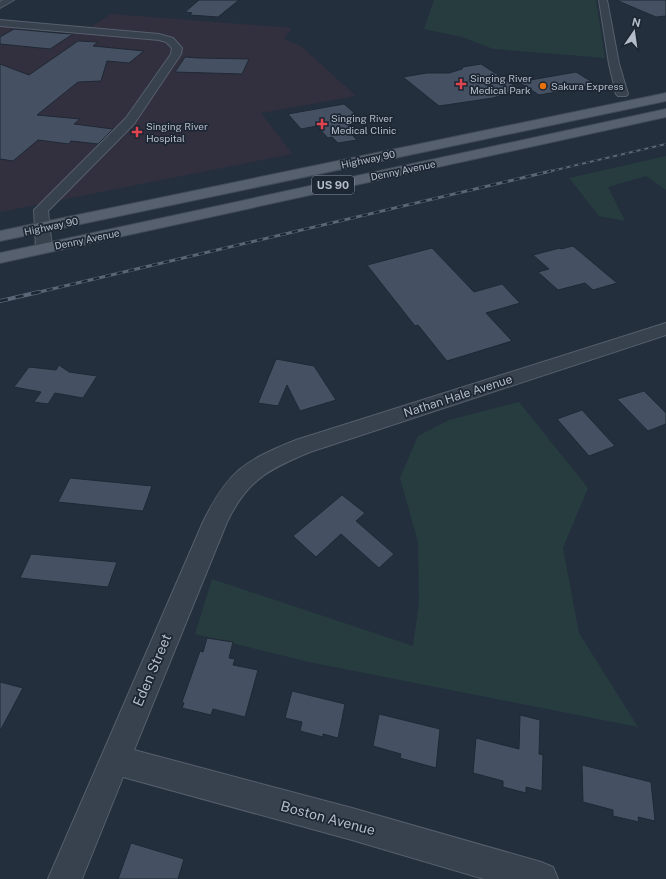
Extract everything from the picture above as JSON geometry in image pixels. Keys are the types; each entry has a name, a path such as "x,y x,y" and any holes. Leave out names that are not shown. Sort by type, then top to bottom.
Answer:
{"main road":[{"name":"Highway 90","path":"0,236 666,97"},
{"name":"Denny Avenue","path":"0,258 666,113"},
{"path":"464,125 499,149"}],"street":[{"path":"0,5 10,0"},
{"path":"602,0 614,64 622,94"},
{"path":"0,23 152,36 167,39 173,42 177,48 176,54 130,121 40,210 44,248"},
{"name":"Nathan Hale Avenue","path":"254,470 278,456 303,446 666,329"},
{"name":"Eden Street","path":"65,879 215,522 231,492 242,479 254,470"},
{"name":"Boston Avenue","path":"115,760 352,824 541,879"}],"shaded area":[{"name":"Singing River Hospital","path":"111,14 292,28 284,39 301,46 356,96 261,113 292,154 0,212 0,21 88,29"}],"green space":[{"path":"434,0 596,0 605,58 493,49 462,37 424,29"},
{"path":"666,156 666,190 646,176 608,187 625,221 599,216 569,178"},
{"path":"519,402 588,488 563,548 579,633 638,727 309,662 195,634 212,579 413,646 419,603 418,542 400,478 418,436 449,420"}],"building":[{"path":"199,0 239,0 218,17 190,15 192,13 185,12"},
{"path":"616,0 666,0 666,16 656,17"},
{"path":"14,29 73,34 50,49 0,44 0,37"},
{"path":"78,41 98,42 93,46 144,51 129,63 107,61 101,81 78,82 37,115 80,119 74,124 113,129 98,144 71,141 69,144 38,140 13,161 0,159 0,64 29,75"},
{"path":"185,57 249,59 242,74 175,72"},
{"name":"Singing River Medical Park","path":"481,64 520,89 493,98 439,106 403,77 427,73 449,73 462,69 463,67"},
{"path":"576,72 597,85 539,95 519,82"},
{"name":"Singing River Medical Clinic","path":"344,104 360,118 345,121 357,132 351,134 357,140 338,143 332,137 328,138 317,126 301,129 288,114"},
{"path":"573,246 617,283 593,290 585,283 558,290 538,272 549,269 533,255"},
{"path":"432,248 474,292 502,284 520,303 486,313 512,341 447,361 418,325 415,326 367,265"},
{"path":"276,359 314,366 336,400 300,411 287,385 278,406 258,403"},
{"path":"59,365 69,372 97,376 83,398 55,393 48,404 34,402 41,392 14,387 29,367 56,370"},
{"path":"644,391 666,413 666,424 648,431 617,399"},
{"path":"582,410 615,446 589,456 557,419"},
{"path":"70,478 152,486 143,511 58,502"},
{"path":"342,495 365,513 356,521 394,554 379,568 341,534 316,557 293,536"},
{"path":"31,554 117,562 108,587 20,578"},
{"path":"207,638 233,642 229,658 235,659 233,665 258,670 245,717 213,709 211,715 182,708 184,703 182,702 200,651 203,652"},
{"path":"0,682 23,688 0,731"},
{"path":"292,691 345,704 338,738 323,734 323,737 300,731 302,722 285,718"},
{"path":"379,714 440,729 436,768 400,758 401,754 373,746"},
{"path":"520,715 540,720 539,754 543,755 542,791 526,787 526,793 503,787 503,781 473,773 476,738 519,749"},
{"path":"582,765 651,782 655,821 638,817 639,822 613,816 613,810 583,802"},
{"path":"131,843 184,859 178,879 118,879"}],"railway":[{"path":"547,172 666,144"},
{"path":"35,293 551,171"},
{"path":"0,301 39,292"}],"place":[{"name":"Singing River Medical Park","path":"461,84"},
{"name":"Sakura Express","path":"543,86"},
{"name":"Singing River Medical Clinic","path":"322,124"},
{"name":"Singing River Hospital","path":"137,132"}]}
